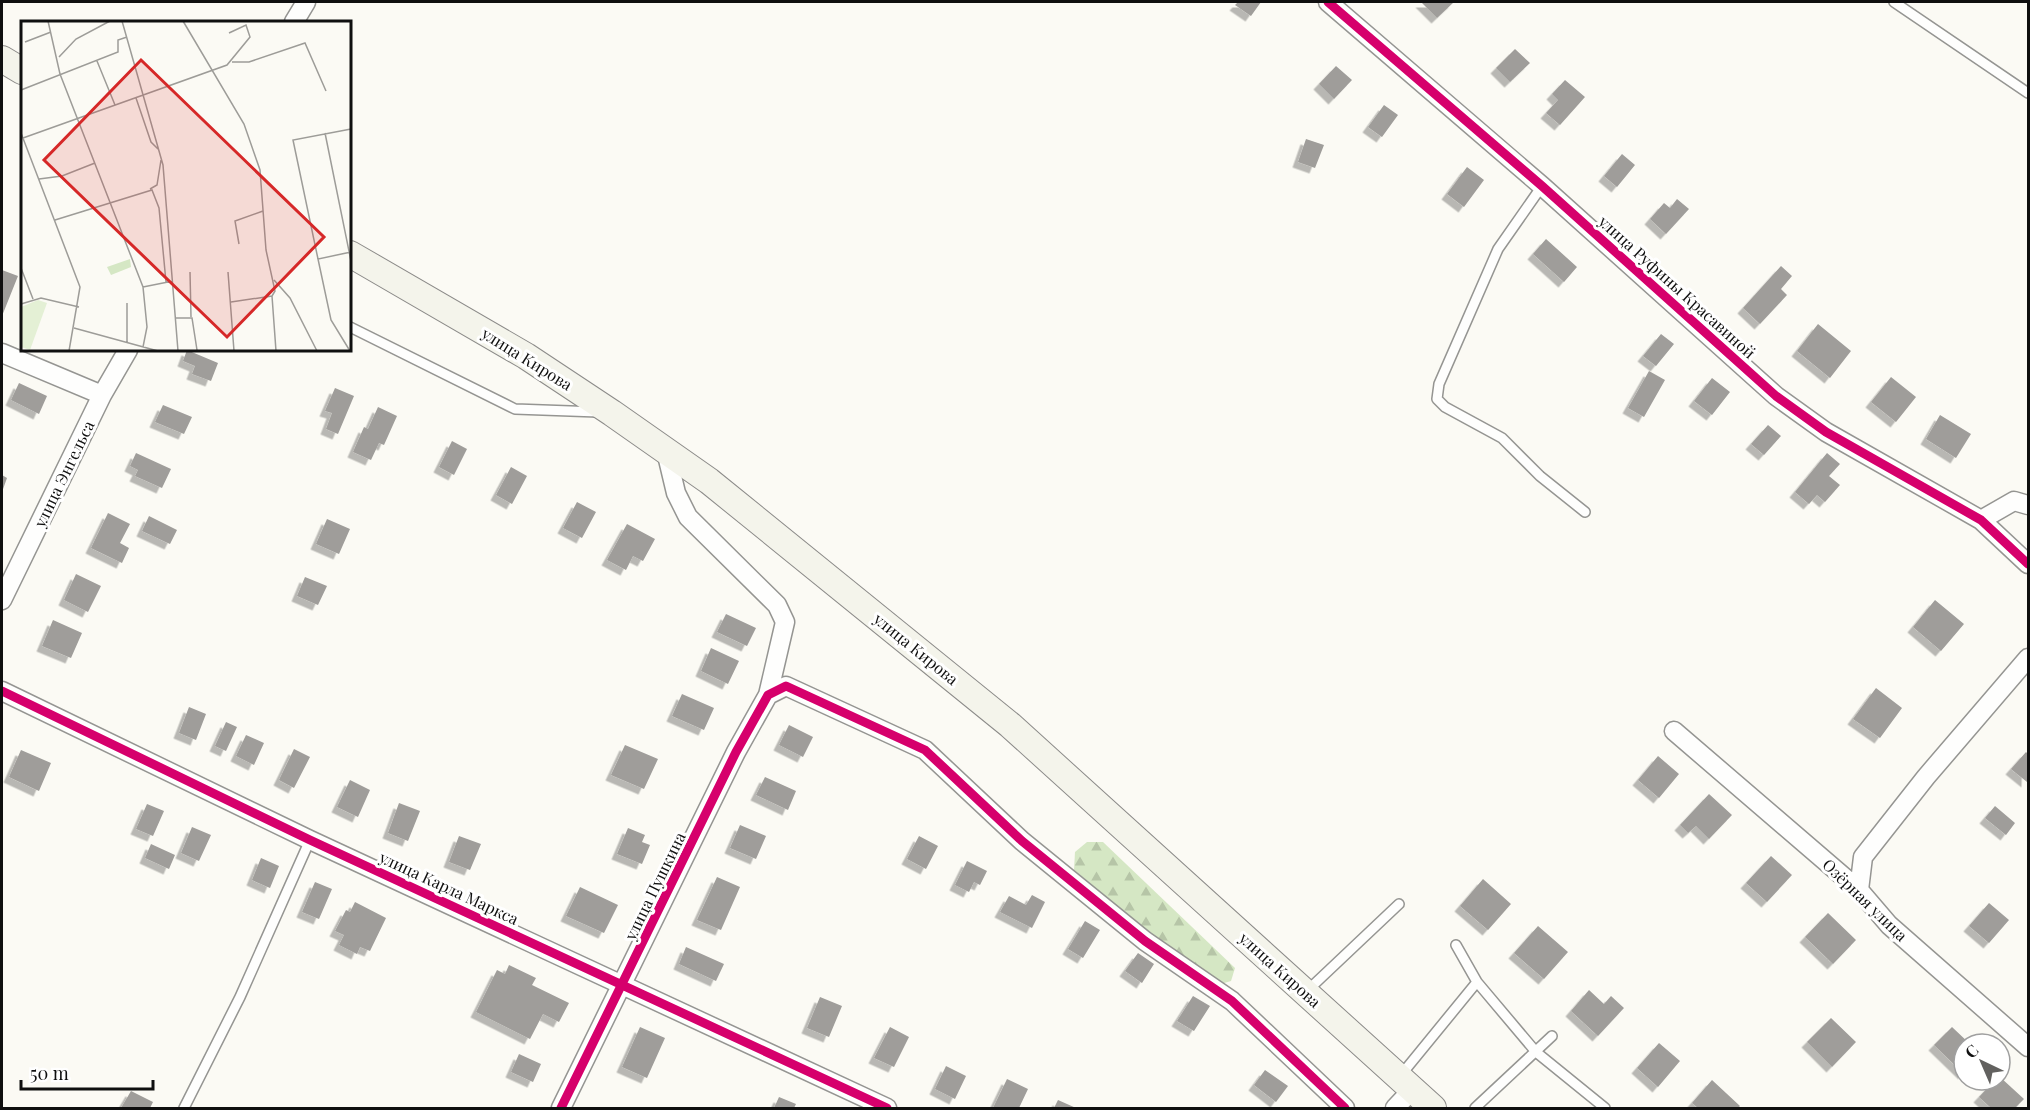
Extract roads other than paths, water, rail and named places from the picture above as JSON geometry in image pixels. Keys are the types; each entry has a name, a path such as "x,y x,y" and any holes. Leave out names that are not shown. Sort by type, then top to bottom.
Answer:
{"main road":[{"path":"2,59 21,69"},
{"name":"улица Кирова","path":"351,255 526,356 709,481 1010,725 1305,993 1402,1092 1433,1108"}],"street":[{"path":"295,21 306,2"},
{"name":"улица Руфины Красавиной","path":"1328,2 1542,186 1776,396 1826,432 1981,520 2028,564"},
{"name":"улица Энгельса","path":"2,600 102,395 127,351"},
{"path":"2,353 102,395"},
{"name":"улица Пушкина","path":"561,1108 624,985 736,752 768,695 785,622 777,606 688,517 676,493 666,451"},
{"path":"1981,520 2014,501 2028,505"},
{"path":"1860,890 1863,857 2028,658"},
{"path":"768,695 786,686 925,750 1022,841 1145,940 1232,1001 1345,1108"},
{"name":"улица Карла Маркса","path":"2,691 310,840 886,1108"},
{"name":"Озёрная улица","path":"1674,730 1860,890 1889,925 2028,1047"}],"lane":[{"path":"1894,2 2028,93"},
{"path":"1542,186 1498,249 1439,384 1437,399 1445,407 1502,438 1540,476 1585,512"},
{"path":"351,327 515,409 612,413"},
{"path":"184,1108 240,997 310,840"},
{"path":"1305,993 1399,904"},
{"path":"1456,945 1477,982 1536,1052 1605,1108"},
{"path":"1402,1092 1477,982"},
{"path":"1475,1108 1552,1036"}]}
